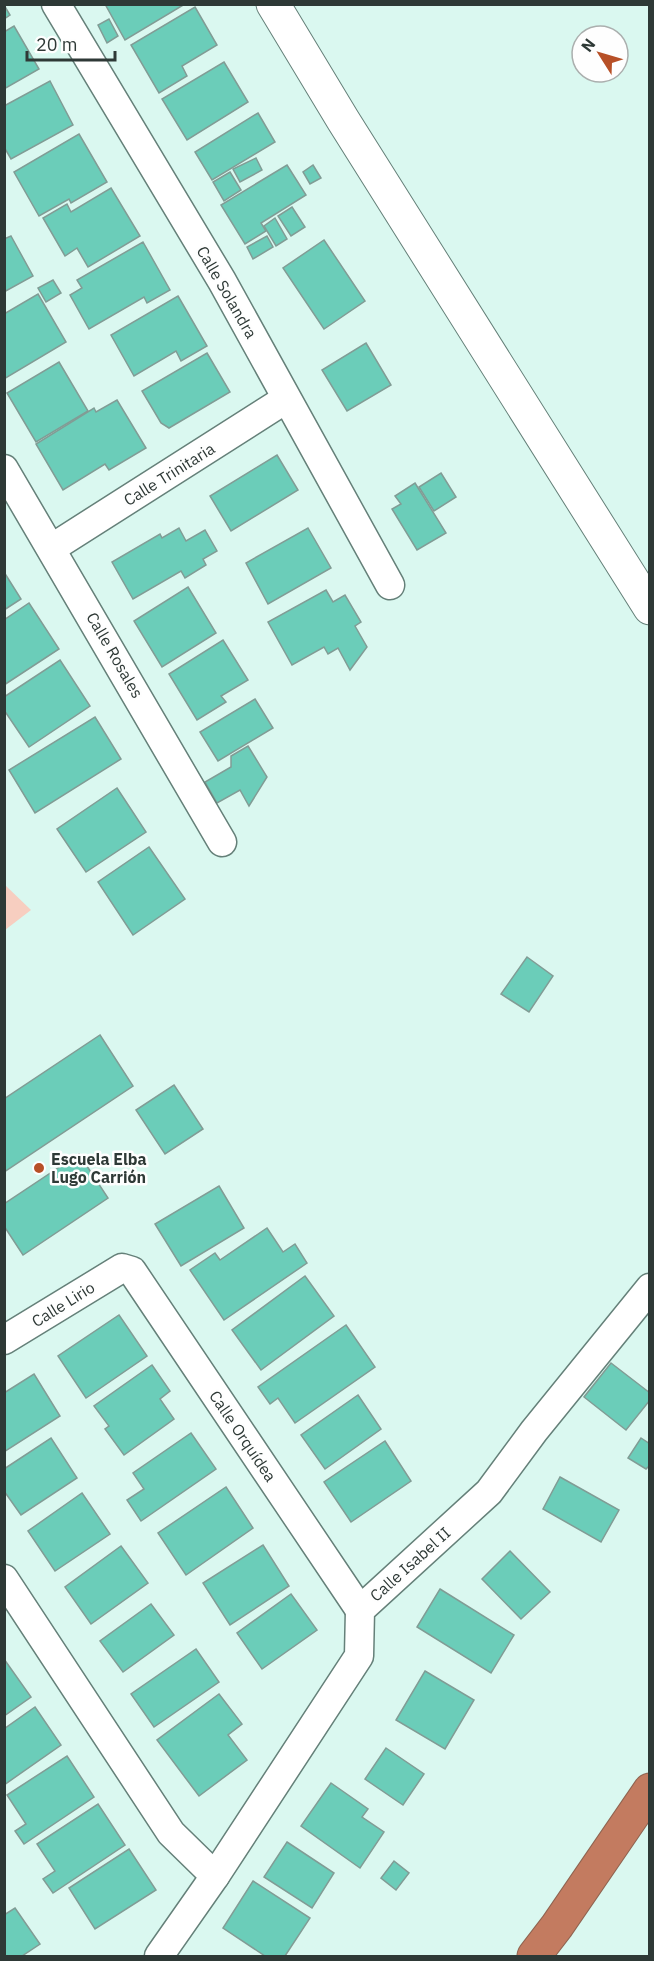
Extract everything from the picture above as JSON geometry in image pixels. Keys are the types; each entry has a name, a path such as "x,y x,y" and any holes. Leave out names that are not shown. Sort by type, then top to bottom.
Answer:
{"highway":[{"path":"534,1956 650,1790"}],"street":[{"name":"Calle Solandra","path":"56,4 222,281 390,585"},
{"path":"273,4 374,171 650,608"},
{"name":"Calle Trinitaria","path":"52,548 286,399"},
{"name":"Calle Rosales","path":"4,469 222,842"},
{"name":"Calle Lirio","path":"4,1340 122,1268"},
{"name":"Calle Orquídea","path":"122,1268 132,1271 360,1610"},
{"name":"Calle Isabel II","path":"159,1956 215,1876 358,1656 360,1610 489,1492 534,1431 650,1288"},
{"path":"4,1579 171,1833 215,1876"}],"shaded area":[{"path":"5,885 31,910 4,930"}],"building":[{"path":"105,4 185,4 125,40"},
{"path":"4,5 10,15 4,19"},
{"path":"195,7 217,45 182,66 187,76 159,93 131,45"},
{"path":"109,19 118,36 107,43 98,25"},
{"path":"14,26 39,69 4,89 4,32"},
{"path":"224,62 248,102 187,140 162,99"},
{"path":"50,81 73,125 11,159 4,147 4,106"},
{"path":"258,113 275,142 212,180 195,152"},
{"path":"79,134 107,182 71,203 69,199 39,216 14,172"},
{"path":"256,158 262,170 240,182 233,169"},
{"path":"287,165 306,195 261,223 266,231 245,244 221,205"},
{"path":"313,165 321,178 310,184 303,172"},
{"path":"230,172 241,190 224,201 213,182"},
{"path":"111,188 140,236 88,267 77,248 65,256 43,218 67,204 71,212"},
{"path":"292,207 305,227 291,236 278,216"},
{"path":"275,218 287,239 276,246 264,226"},
{"path":"11,236 33,276 4,292 4,239"},
{"path":"267,236 273,247 253,259 247,247"},
{"path":"324,240 365,301 324,329 283,268"},
{"path":"143,242 170,290 147,303 144,297 89,329 70,295 82,288 77,280"},
{"path":"53,280 61,293 46,302 38,288"},
{"path":"38,294 66,342 4,379 4,314"},
{"path":"178,296 207,346 181,361 176,351 134,376 111,335"},
{"path":"366,343 391,385 347,411 322,370"},
{"path":"207,353 230,392 169,428 161,423 142,391"},
{"path":"59,362 88,411 36,442 7,393"},
{"path":"117,400 146,448 109,470 105,464 63,490 36,444 94,408 96,412"},
{"path":"277,455 298,490 231,531 210,496"},
{"path":"441,473 456,497 434,511 419,487"},
{"path":"415,483 446,533 417,550 392,509 401,504 395,496"},
{"path":"179,528 186,541 205,530 217,551 203,559 206,565 185,578 181,571 133,599 112,562 160,534 162,538"},
{"path":"308,528 331,568 268,604 246,563"},
{"path":"4,572 21,599 4,610"},
{"path":"188,587 216,633 162,667 134,621"},
{"path":"326,590 333,602 345,595 361,622 355,626 367,647 350,670 338,648 328,654 324,647 292,665 268,622"},
{"path":"29,603 59,649 4,685 4,620"},
{"path":"223,640 248,680 221,696 226,702 197,720 169,674"},
{"path":"60,660 90,706 29,747 4,710 4,697"},
{"path":"255,699 273,728 218,761 200,732"},
{"path":"95,717 121,759 35,813 9,770"},
{"path":"248,746 267,777 249,806 240,790 217,803 205,782 231,767 231,756"},
{"path":"117,788 146,832 86,872 57,829"},
{"path":"149,847 185,899 133,935 98,882"},
{"path":"527,957 553,976 529,1012 501,994"},
{"path":"100,1035 133,1086 4,1172 4,1099"},
{"path":"174,1085 203,1129 165,1154 136,1110"},
{"path":"79,1154 108,1198 23,1255 4,1226 4,1204"},
{"path":"219,1186 244,1228 181,1266 155,1224"},
{"path":"267,1228 283,1252 295,1244 307,1263 224,1320 190,1270 215,1253 220,1260"},
{"path":"305,1276 334,1316 261,1370 232,1330"},
{"path":"119,1315 147,1356 86,1398 58,1356"},
{"path":"346,1325 375,1367 295,1423 278,1398 270,1404 258,1387"},
{"path":"611,1363 650,1393 650,1400 626,1430 584,1397"},
{"path":"152,1365 170,1391 160,1399 174,1419 124,1455 105,1429 109,1426 94,1406"},
{"path":"34,1374 60,1416 4,1452 4,1393"},
{"path":"358,1395 381,1429 325,1469 301,1435"},
{"path":"191,1433 216,1469 141,1521 127,1500 144,1489 133,1473"},
{"path":"51,1438 77,1478 21,1515 4,1491 4,1469"},
{"path":"641,1438 650,1444 650,1465 646,1469 628,1458"},
{"path":"385,1441 411,1481 351,1522 324,1482"},
{"path":"560,1477 619,1510 601,1542 543,1509"},
{"path":"226,1487 253,1528 186,1575 158,1533"},
{"path":"82,1493 110,1534 55,1571 28,1531"},
{"path":"263,1545 289,1586 230,1625 203,1583"},
{"path":"121,1546 148,1583 91,1624 65,1587"},
{"path":"510,1551 550,1592 521,1619 482,1579"},
{"path":"440,1589 514,1635 491,1673 417,1627"},
{"path":"291,1594 317,1630 262,1669 237,1633"},
{"path":"151,1604 174,1635 123,1672 100,1641"},
{"path":"196,1649 219,1682 154,1727 131,1694"},
{"path":"4,1659 31,1697 4,1716"},
{"path":"425,1671 474,1700 445,1749 396,1720"},
{"path":"219,1694 242,1724 228,1735 247,1760 199,1796 157,1740"},
{"path":"35,1707 61,1745 4,1785 4,1729"},
{"path":"386,1748 424,1774 403,1805 365,1779"},
{"path":"67,1756 94,1797 24,1844 15,1831 26,1824 7,1795"},
{"path":"331,1783 368,1809 362,1817 384,1832 360,1868 301,1826"},
{"path":"98,1804 125,1845 53,1893 43,1879 55,1871 37,1844"},
{"path":"287,1842 334,1873 312,1908 264,1877"},
{"path":"129,1849 156,1890 95,1929 69,1888"},
{"path":"394,1861 409,1873 396,1890 381,1878"},
{"path":"253,1881 310,1918 285,1956 265,1956 223,1928"},
{"path":"15,1908 40,1944 22,1956 4,1956 4,1915"}],"place":[{"name":"Escuela Elba Lugo Carrión","path":"39,1168"}]}
